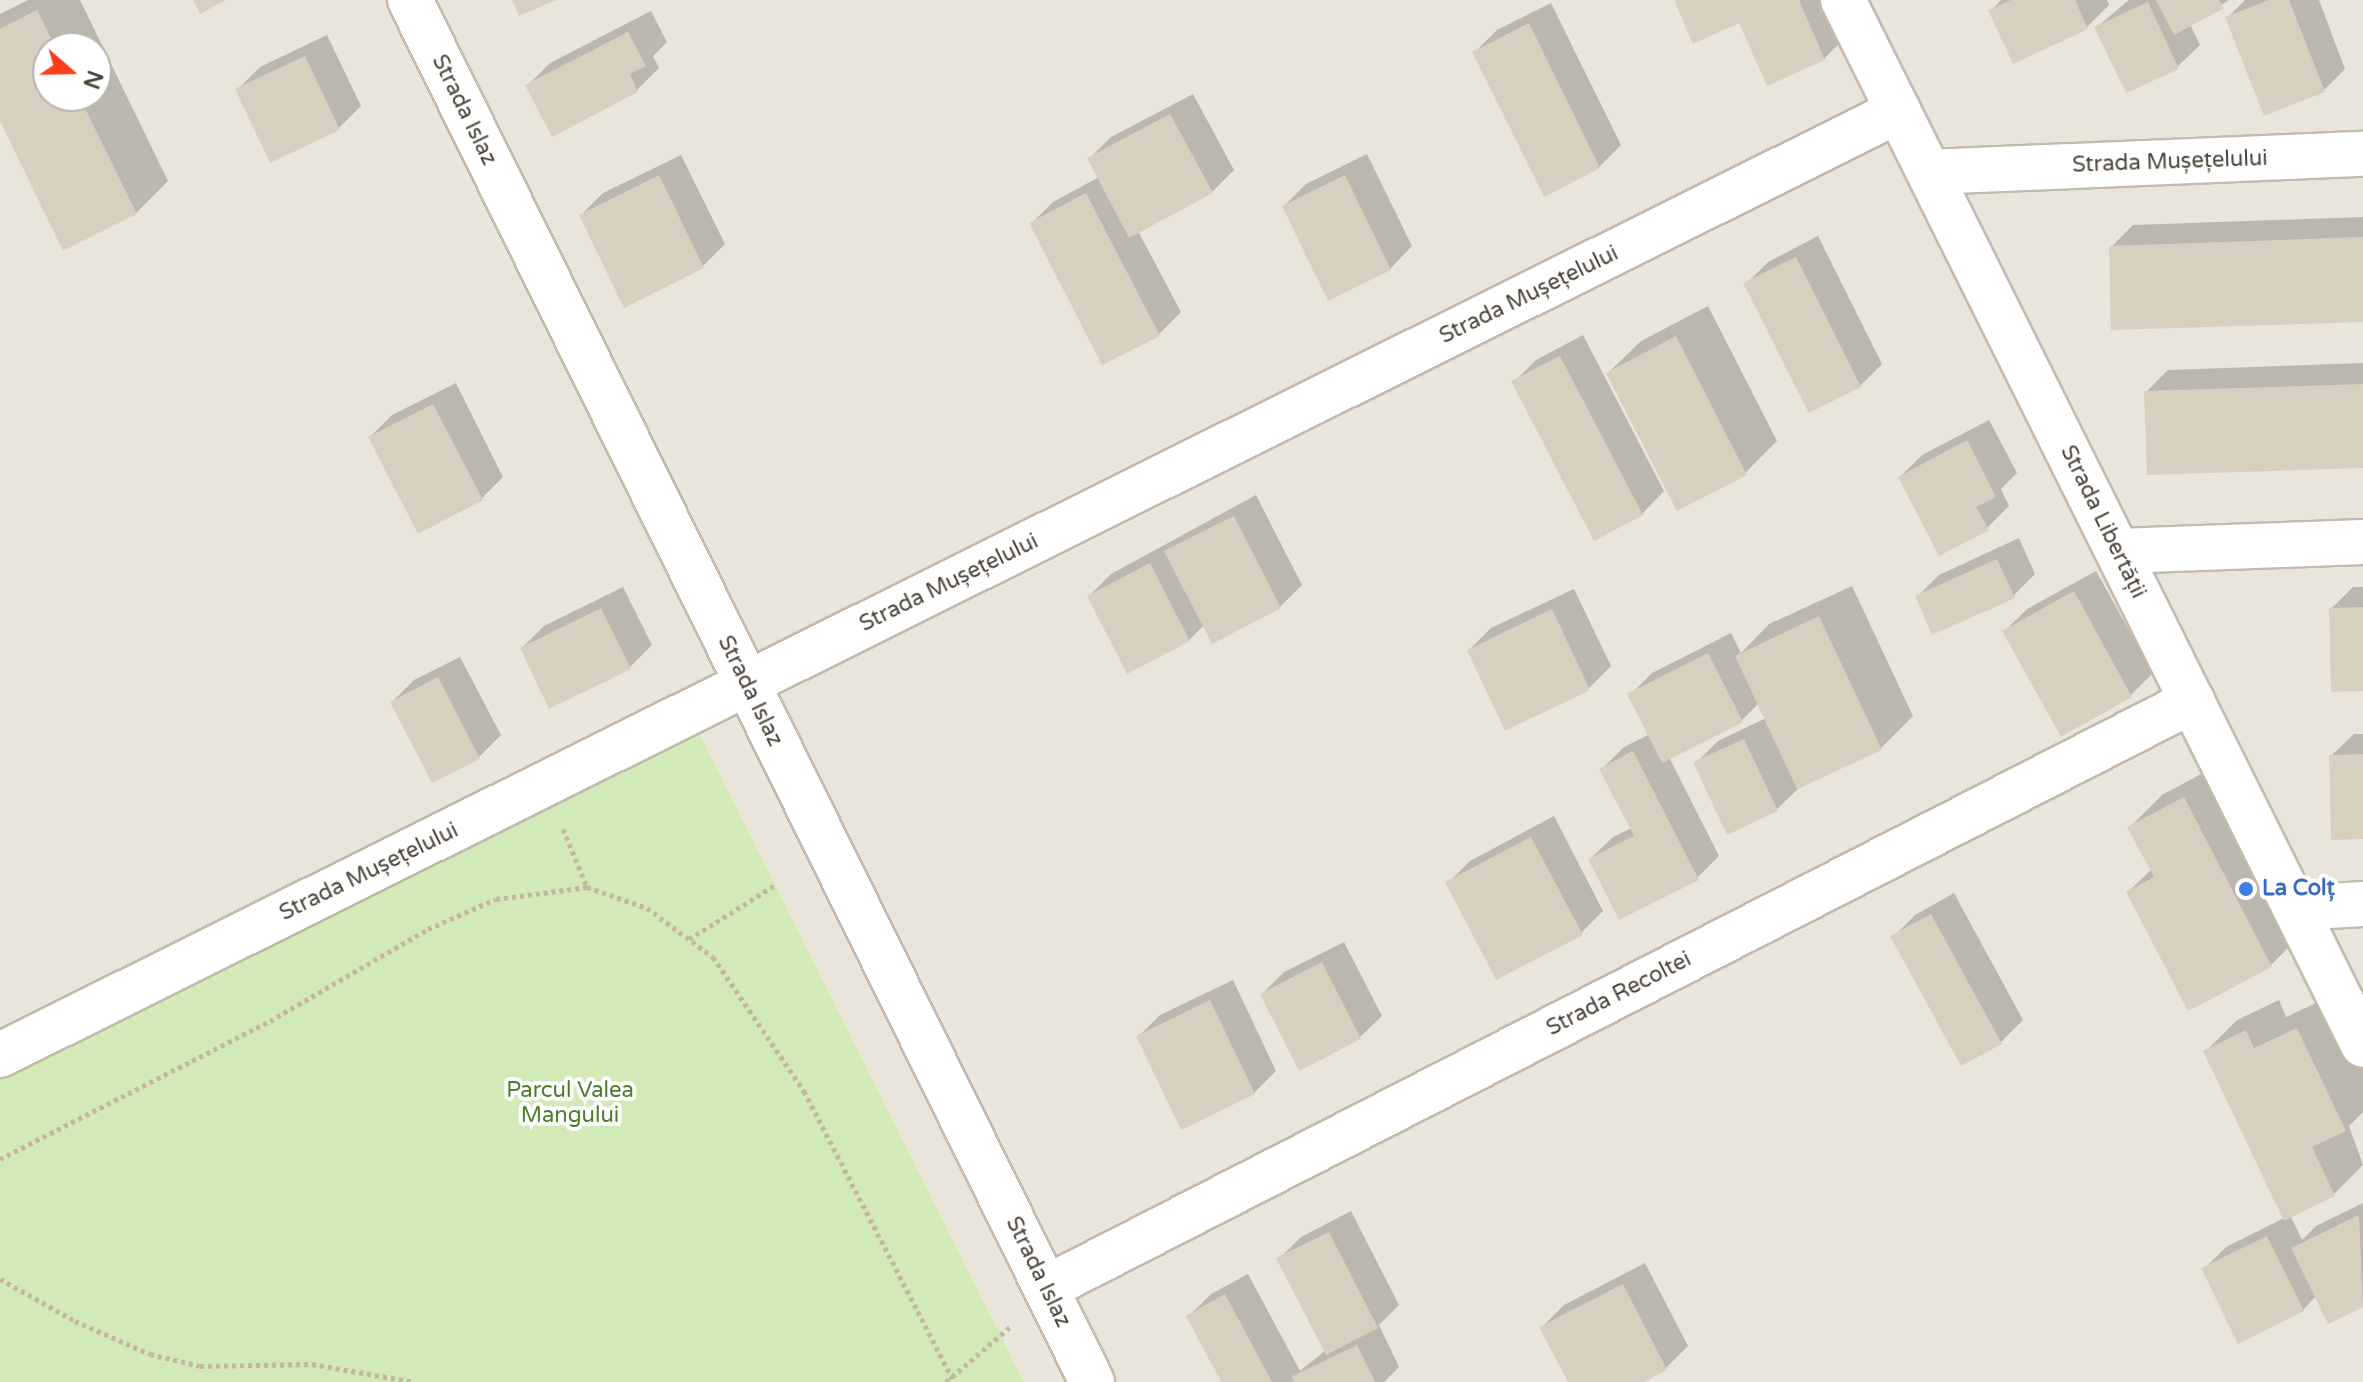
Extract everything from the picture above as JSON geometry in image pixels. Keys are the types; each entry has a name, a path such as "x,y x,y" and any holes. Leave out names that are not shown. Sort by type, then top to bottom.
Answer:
{"street":[{"name":"Strada Islaz","path":"410,0 1092,1382"},
{"name":"Strada Libertății","path":"1843,0 2363,1045"},
{"name":"Strada Mușețelului","path":"0,1055 1898,111"},
{"name":"Strada Mușețelului","path":"1929,172 2363,154"},
{"path":"2118,551 2363,542"},
{"name":"Strada Recoltei","path":"1046,1288 2192,701"},
{"path":"2295,908 2363,904"}],"path":[{"path":"557,816 587,887"},
{"path":"689,939 775,885"},
{"path":"0,1159 270,1021 428,929 496,899 587,887 647,908 713,957 804,1091 953,1379"},
{"path":"0,1279 75,1321 150,1354 200,1366 312,1364 414,1382"},
{"path":"946,1382 1001,1336 1046,1288"}],"shaded area":[{"path":"0,0 2363,0 2363,1382 0,1382"}],"green space":[{"name":"Parcul Valea Mangului","path":"699,732 1024,1382 0,1382 0,1073"}],"building":[{"path":"193,0 226,0 200,14"},
{"path":"512,0 556,0 519,16"},
{"path":"1674,0 1799,0 1825,60 1767,86 1739,23 1693,44"},
{"path":"2011,0 2075,0 2088,29 2013,64 1988,10"},
{"path":"2156,0 2219,0 2224,8 2174,35"},
{"path":"2269,0 2289,0 2325,92 2264,116 2225,17"},
{"path":"2148,2 2179,69 2126,93 2094,27"},
{"path":"37,10 48,32 32,32 32,112 87,112 137,214 63,251 0,121 0,29"},
{"path":"1529,23 1600,168 1544,197 1472,52"},
{"path":"628,32 646,66 630,74 638,92 552,137 525,85"},
{"path":"305,56 340,130 270,163 235,89"},
{"path":"1170,114 1213,193 1129,238 1087,158"},
{"path":"659,175 704,268 624,308 579,215"},
{"path":"1345,175 1391,270 1328,301 1282,206"},
{"path":"1086,193 1160,336 1102,365 1029,223"},
{"path":"2363,237 2363,322 2111,330 2109,246"},
{"path":"1796,257 1861,387 1809,413 1743,283"},
{"path":"1676,336 1747,475 1677,511 1606,373"},
{"path":"1560,356 1643,515 1594,541 1511,381"},
{"path":"2363,384 2363,468 2147,475 2144,391"},
{"path":"433,404 483,500 418,534 368,437"},
{"path":"1967,440 1996,497 1976,507 1989,530 1939,556 1898,477"},
{"path":"1234,516 1281,608 1212,644 1164,551"},
{"path":"1997,559 2015,598 1932,635 1915,596"},
{"path":"1150,563 1190,641 1127,674 1087,596"},
{"path":"2074,591 2132,697 2061,737 2002,631"},
{"path":"2363,607 2363,691 2331,692 2329,608"},
{"path":"601,608 631,669 549,709 520,648"},
{"path":"1552,609 1590,690 1505,731 1467,650"},
{"path":"1819,616 1882,750 1797,789 1735,656"},
{"path":"1708,653 1743,722 1662,763 1627,694"},
{"path":"438,677 480,759 432,783 390,702"},
{"path":"1744,739 1778,811 1727,835 1693,762"},
{"path":"1633,751 1699,880 1619,920 1588,859 1634,836 1599,769"},
{"path":"2363,754 2363,839 2331,840 2329,755"},
{"path":"2184,797 2272,967 2188,1011 2126,892 2154,877 2127,827"},
{"path":"1531,837 1583,935 1496,980 1445,882"},
{"path":"1931,914 2002,1044 1961,1066 1890,936"},
{"path":"1322,962 1361,1039 1299,1071 1260,994"},
{"path":"1210,1000 1255,1094 1181,1130 1136,1036"},
{"path":"2297,1028 2346,1131 2312,1147 2335,1196 2284,1221 2203,1051 2246,1030 2254,1048"},
{"path":"2359,1215 2363,1307 2328,1324 2291,1248"},
{"path":"1329,1232 1378,1328 1326,1355 1276,1258"},
{"path":"2267,1236 2304,1311 2238,1344 2201,1268"},
{"path":"1623,1284 1667,1370 1644,1382 1568,1382 1539,1327"},
{"path":"1225,1294 1272,1382 1221,1382 1186,1316"},
{"path":"1357,1345 1375,1382 1294,1382 1291,1377"}],"place":[{"name":"La Colț","path":"2246,889"}]}
